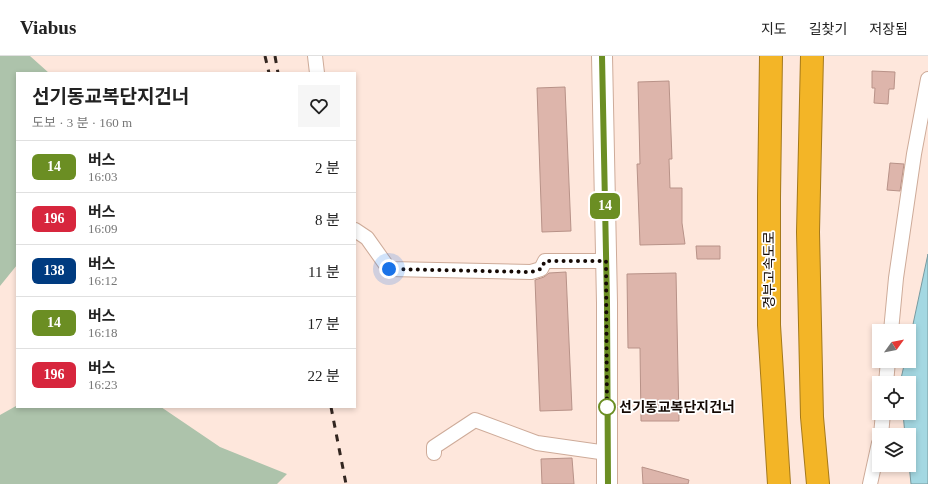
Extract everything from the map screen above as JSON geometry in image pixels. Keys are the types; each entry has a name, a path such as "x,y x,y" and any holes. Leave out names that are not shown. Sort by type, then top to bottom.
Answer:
{"highway":[{"name":"경부고속도로","path":"772,56 769,196 769,325 779,484"},
{"path":"812,56 808,240 812,417 818,484"}],"main road":[{"path":"602,56 608,484"}],"street":[{"path":"315,56 317,72"},
{"path":"892,324 897,270 914,154 928,79"},
{"path":"356,231 368,238 389,269 531,272 541,269 545,261 606,261"},
{"path":"434,453 434,447 475,420 537,442 607,453"},
{"path":"870,484 873,472"}],"green space":[{"path":"0,56 30,56 48,72 16,72 16,266 0,286"},
{"path":"16,406 16,408 162,408 220,447 287,474 277,484 0,484 0,415"}],"water":[{"path":"928,254 928,484 911,484 910,472 916,472 916,428 904,428 904,420 916,420 916,376 902,376 903,368 916,368 916,324 913,324"}],"building":[{"path":"872,71 895,72 894,89 889,89 888,104 874,103 875,88 872,88"},
{"path":"669,81 672,159 669,159 670,188 682,188 682,223 685,244 640,245 637,164 640,164 638,82"},
{"path":"565,87 571,231 542,232 537,88"},
{"path":"890,163 904,164 900,191 887,190"},
{"path":"696,246 720,246 720,259 697,259"},
{"path":"566,272 572,410 540,411 535,280 544,277 549,273"},
{"path":"676,273 679,421 641,421 640,348 628,348 627,274"},
{"path":"572,458 574,484 542,484 541,459"},
{"path":"642,467 689,480 688,484 643,484"}],"railway":[{"path":"265,56 269,72"},
{"path":"275,56 278,72"},
{"path":"331,408 346,484"}],"bus line":[{"name":"14","path":"602,56 607,303 608,484"}],"place":[{"name":"선기동교복단지건너","path":"607,407"}],"route":[{"path":"389,269 531,272 541,269 545,261 606,261 607,407"}]}
